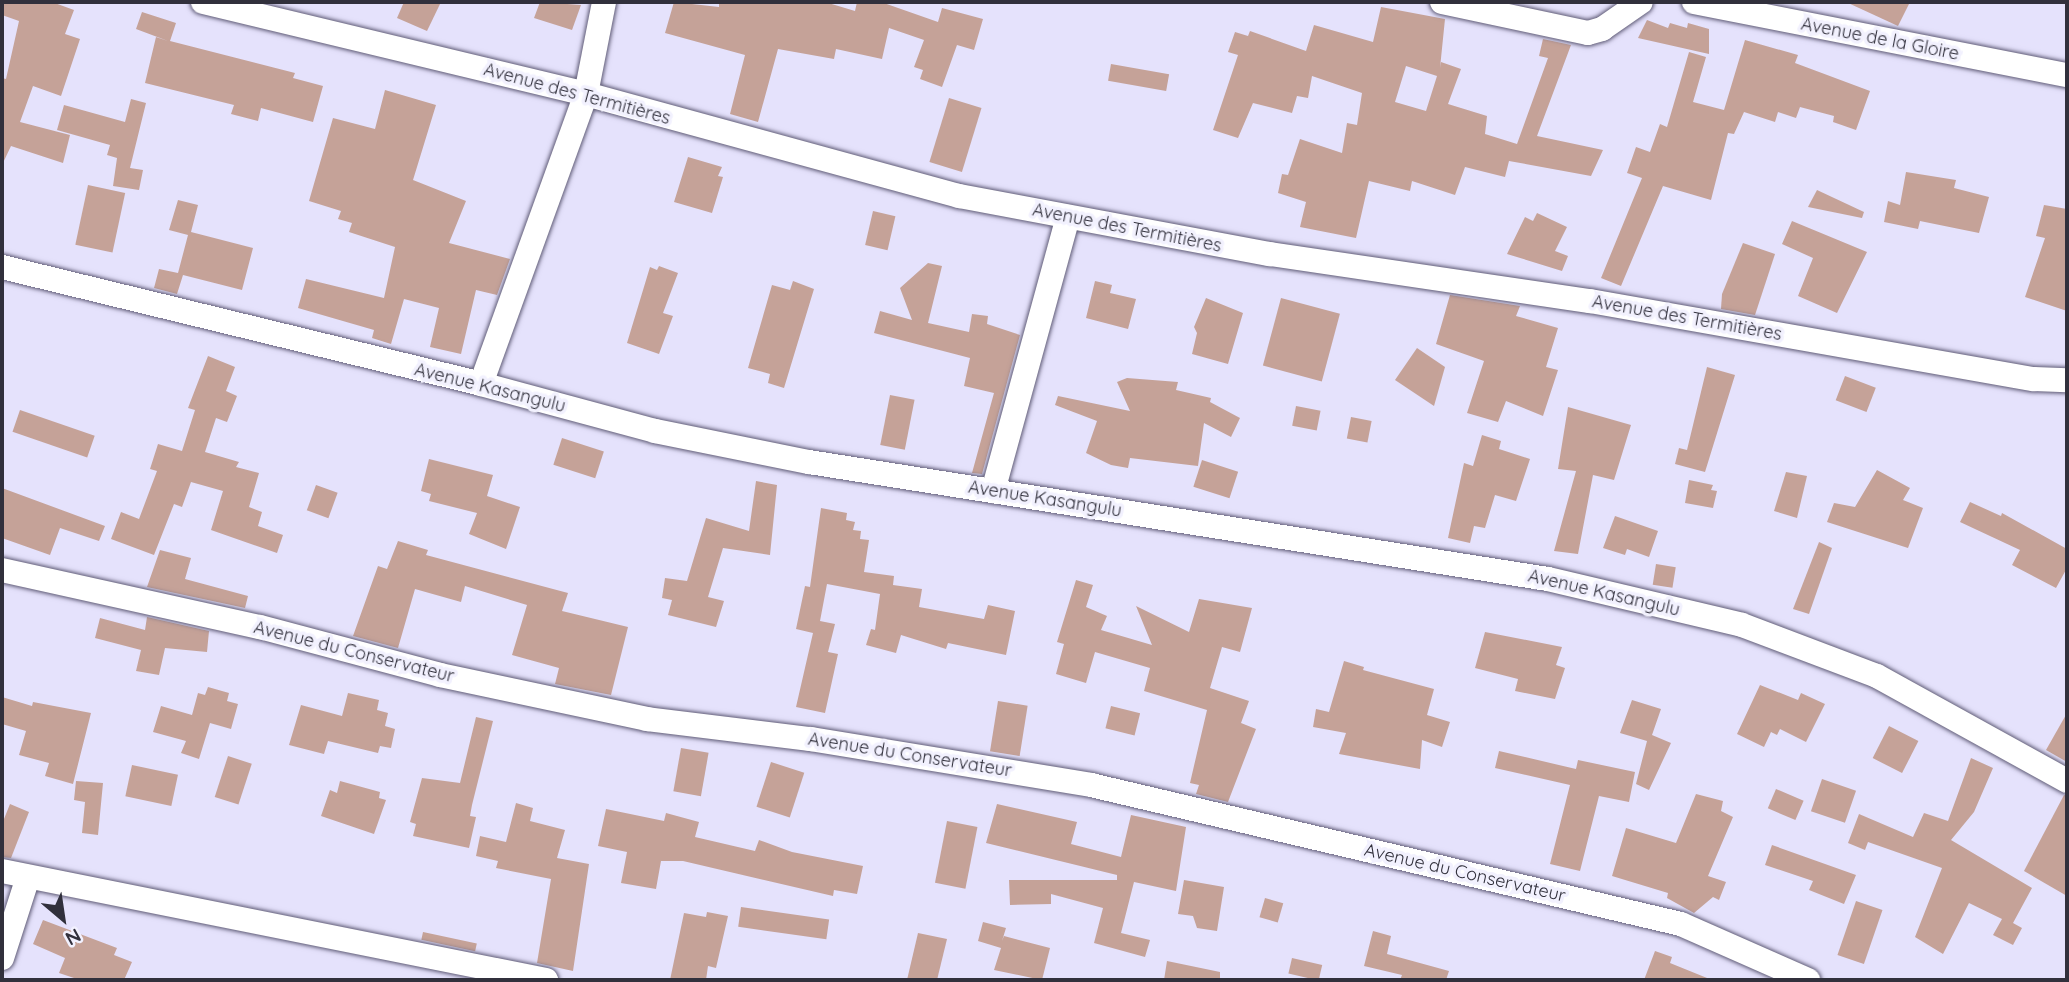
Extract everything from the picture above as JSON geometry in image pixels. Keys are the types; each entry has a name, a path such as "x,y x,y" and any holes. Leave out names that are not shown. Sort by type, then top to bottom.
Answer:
{"street":[{"name":"Avenue des Termitières","path":"203,2 586,94 864,173 1068,217 1270,254 1590,301 2034,379 2067,380"},
{"path":"481,384 586,94 604,2"},
{"path":"1442,2 1588,33 1602,29 1641,2"},
{"name":"Avenue de la Gloire","path":"1694,2 2067,75"},
{"path":"993,491 1068,217"},
{"name":"Avenue Kasangulu","path":"2,267 481,384 655,431 993,491 1548,579 1742,625 1877,676 2067,781"},
{"name":"Avenue du Conservateur","path":"2,570 260,627 440,675 647,719 838,743 1091,785 1681,924 1808,980"},
{"path":"2,871 546,980"},
{"path":"2,958 28,877"}],"building":[{"path":"2,2 52,2 74,10 65,34 80,39 61,96 33,86 20,122 70,135 63,163 11,146 2,165 2,78 6,79 19,21 2,15"},
{"path":"404,2 441,2 427,31 397,18"},
{"path":"540,2 581,5 572,30 534,18"},
{"path":"674,2 719,7 719,2 825,2 855,11 857,2 881,2 938,22 942,8 983,19 974,50 957,45 942,87 920,79 923,70 914,67 924,40 889,28 882,59 836,49 834,59 778,49 758,122 730,114 745,55 665,33"},
{"path":"1846,2 1910,2 1898,26"},
{"path":"1381,7 1445,19 1440,68 1441,62 1461,69 1448,104 1487,116 1485,134 1517,144 1548,58 1539,56 1543,39 1571,45 1537,136 1603,150 1591,176 1509,161 1505,177 1465,167 1455,195 1412,181 1410,191 1369,181 1356,238 1300,227 1306,202 1278,193 1282,174 1288,175 1300,139 1342,153 1347,123 1357,125 1362,93 1312,76 1308,98 1297,96 1292,113 1253,103 1238,138 1213,130 1238,55 1228,52 1235,32 1248,36 1250,31 1306,51 1314,25 1373,42","holes":["1406,66 1437,76 1426,111 1395,102"]},
{"path":"142,12 176,23 170,41 295,73 293,78 323,86 313,122 261,108 258,121 231,114 234,105 145,83 156,37 168,41 136,29"},
{"path":"1647,20 1668,28 1670,23 1687,28 1688,23 1709,29 1709,54 1638,38"},
{"path":"1745,40 1798,55 1795,63 1870,91 1856,130 1833,122 1834,116 1800,107 1796,118 1778,112 1775,122 1744,112 1734,134 1728,133 1711,200 1663,186 1621,286 1601,278 1642,178 1627,173 1636,147 1650,152 1660,124 1667,127 1689,52 1706,57 1693,102 1724,110"},
{"path":"1111,64 1169,74 1166,91 1108,81"},
{"path":"385,90 436,105 413,180 466,201 449,243 510,259 497,295 476,290 461,354 430,347 439,308 404,299 391,344 372,338 374,330 298,308 306,279 384,298 395,247 349,232 352,223 338,219 341,211 309,201 333,118 375,129"},
{"path":"949,98 982,108 962,172 929,162"},
{"path":"131,99 146,103 130,168 143,170 139,190 113,186 117,158 107,155 110,145 57,130 64,105 125,122"},
{"path":"688,157 722,167 718,176 723,177 712,213 674,202"},
{"path":"1906,172 1956,180 1954,188 1989,197 1979,233 1920,221 1918,229 1884,222 1888,201 1900,205"},
{"path":"88,185 125,193 112,253 75,245"},
{"path":"1817,190 1864,212 1862,218 1808,207"},
{"path":"178,200 198,205 191,232 253,248 242,290 183,275 177,294 154,288 159,269 178,273 188,235 169,230"},
{"path":"2044,205 2067,209 2067,311 2025,297 2045,238 2036,236"},
{"path":"873,211 895,216 888,250 865,245"},
{"path":"1537,213 1567,227 1555,251 1568,256 1562,271 1507,254 1525,217 1533,221"},
{"path":"1792,221 1867,252 1837,313 1798,296 1813,258 1782,244"},
{"path":"1743,243 1775,254 1755,315 1721,309 1722,294"},
{"path":"928,263 942,266 928,323 969,332 972,314 988,316 987,324 1020,335 982,474 972,473 994,393 964,386 970,358 874,333 880,311 912,320 900,288"},
{"path":"659,266 678,273 663,313 673,316 659,354 627,343 650,267 657,270"},
{"path":"793,281 814,289 784,388 768,383 770,374 748,368 772,285 790,290"},
{"path":"1095,281 1112,285 1110,293 1136,299 1128,329 1086,318"},
{"path":"1450,295 1520,306 1516,316 1558,328 1546,367 1558,370 1543,416 1506,401 1498,422 1467,413 1484,361 1436,344"},
{"path":"1206,298 1243,313 1228,364 1192,354 1197,333 1194,327"},
{"path":"1281,298 1340,314 1322,381 1263,366"},
{"path":"1417,348 1445,367 1434,406 1395,380"},
{"path":"208,356 235,367 226,391 237,396 227,422 216,418 205,452 239,462 236,467 259,473 249,507 262,512 258,526 283,535 277,553 211,530 223,491 191,482 182,507 174,504 154,555 111,539 121,512 139,519 157,471 150,469 158,444 182,451 195,410 188,408"},
{"path":"1707,367 1735,375 1705,472 1675,464 1679,448 1687,450"},
{"path":"1845,376 1876,388 1866,412 1836,400"},
{"path":"1127,378 1178,382 1176,390 1211,398 1210,402 1240,418 1231,437 1204,423 1198,466 1130,458 1128,468 1111,465 1086,453 1097,421 1055,405 1058,396 1130,411 1117,382"},
{"path":"890,395 915,400 905,450 880,445"},
{"path":"1296,406 1321,411 1317,430 1292,426"},
{"path":"1568,407 1631,425 1614,480 1593,475 1578,554 1554,551 1576,471 1558,469"},
{"path":"20,410 95,436 87,457 13,432"},
{"path":"1351,417 1372,421 1367,443 1347,439"},
{"path":"1482,435 1501,441 1499,449 1530,459 1516,501 1495,495 1485,528 1474,526 1470,543 1448,538 1464,463 1473,466"},
{"path":"562,438 604,452 595,478 553,465"},
{"path":"429,459 493,475 487,496 520,507 506,549 469,534 477,513 429,501 431,494 421,491"},
{"path":"1202,460 1238,472 1229,498 1193,487"},
{"path":"1877,470 1910,488 1903,500 1923,508 1908,548 1827,522 1834,503 1855,507"},
{"path":"1786,472 1807,476 1797,518 1774,511"},
{"path":"1689,480 1713,485 1711,490 1717,491 1713,508 1685,503"},
{"path":"756,481 777,485 770,555 723,548 708,597 724,601 716,627 668,615 672,600 662,598 665,578 687,581 706,518 749,531"},
{"path":"316,485 338,493 328,518 307,510"},
{"path":"2,488 105,526 99,541 60,528 50,555 2,538"},
{"path":"1970,502 2001,516 2002,513 2067,549 2067,568 2056,588 2012,565 2020,550 1960,522"},
{"path":"821,508 847,513 846,520 855,522 853,530 861,531 860,539 869,540 864,572 894,576 893,585 922,589 919,607 984,619 988,605 1015,611 1006,655 948,643 946,649 901,635 896,653 866,645 871,629 875,630 880,594 827,584 820,621 835,624 828,652 838,654 825,713 796,707 813,633 796,629 805,586 810,587"},
{"path":"1615,516 1658,531 1649,557 1627,549 1625,555 1603,548"},
{"path":"398,541 428,550 426,555 568,593 562,611 628,627 611,695 555,684 559,668 512,655 527,605 465,586 461,602 415,589 398,648 353,636 378,566 387,569"},
{"path":"1819,542 1832,548 1809,614 1793,609"},
{"path":"160,550 191,558 185,579 248,596 245,608 147,587"},
{"path":"1656,564 1676,567 1672,588 1653,585"},
{"path":"1076,580 1093,585 1086,607 1107,616 1101,630 1152,645 1136,606 1189,632 1199,599 1252,608 1240,652 1222,647 1210,688 1249,701 1241,723 1256,729 1228,802 1196,794 1199,785 1190,783 1207,710 1144,691 1150,668 1095,652 1086,683 1056,674 1064,644 1057,642"},
{"path":"147,617 209,631 207,652 165,648 159,675 136,671 141,650 95,638 100,618 145,630"},
{"path":"1485,632 1562,647 1556,665 1565,668 1555,699 1515,691 1518,679 1475,668"},
{"path":"1344,661 1364,667 1363,670 1434,689 1427,715 1450,722 1442,747 1422,740 1420,769 1339,754 1346,733 1313,727 1316,709 1329,712"},
{"path":"1760,685 1798,700 1801,693 1825,704 1806,742 1780,729 1777,735 1771,732 1764,747 1737,734"},
{"path":"208,687 229,693 227,701 238,704 231,729 210,723 199,759 181,753 186,741 153,732 161,706 192,715 198,693 205,695"},
{"path":"348,693 379,700 377,710 388,713 385,726 395,729 391,748 380,746 378,753 328,741 324,754 289,745 301,705 342,716"},
{"path":"2,697 32,706 33,702 91,713 73,784 45,776 49,763 19,755 26,731 2,724"},
{"path":"1632,700 1661,709 1652,735 1671,743 1649,790 1636,784 1647,741 1620,733"},
{"path":"998,701 1028,706 1020,756 990,751"},
{"path":"1111,706 1140,713 1135,736 1105,728"},
{"path":"2067,713 2067,762 2046,750"},
{"path":"476,717 493,721 472,805 470,816 476,817 469,848 413,836 416,824 410,822 422,778 460,783"},
{"path":"1889,726 1918,741 1902,773 1873,758"},
{"path":"681,748 709,753 701,796 673,791"},
{"path":"1499,751 1576,769 1578,760 1635,772 1629,802 1599,796 1580,871 1550,864 1570,785 1495,768"},
{"path":"228,756 252,764 238,805 215,797"},
{"path":"1971,758 1993,768 1974,812 1951,840 2032,888 2013,923 2022,928 2013,945 1993,935 2002,919 1969,903 1943,954 1915,937 1942,868 1868,842 1865,850 1848,843 1859,814 1913,837 1924,813 1948,821"},
{"path":"771,762 804,773 790,818 756,807"},
{"path":"132,765 178,775 171,806 125,796"},
{"path":"1822,779 1856,791 1845,823 1811,811"},
{"path":"76,781 103,783 98,835 82,833 85,802 74,800"},
{"path":"340,781 380,792 379,798 386,800 374,834 321,816 330,790 337,793"},
{"path":"1776,789 1804,801 1795,820 1768,808"},
{"path":"1696,794 1723,801 1721,811 1733,817 1708,876 1726,882 1719,900 1713,897 1694,913 1667,898 1668,893 1612,876 1626,828 1676,843"},
{"path":"2064,795 2067,796 2067,896 2024,871"},
{"path":"516,803 533,808 530,821 565,830 557,858 589,864 573,971 537,963 551,879 496,868 498,861 476,856 480,836 506,842"},
{"path":"10,804 29,812 11,858 2,857 2,824"},
{"path":"997,804 1077,822 1071,844 1121,857 1131,815 1186,827 1176,891 1134,882 1121,933 1150,940 1145,957 1094,943 1103,908 1051,894 1051,904 1010,905 1009,880 1117,880 1117,875 986,843"},
{"path":"606,809 664,821 666,813 699,822 695,837 755,851 759,840 792,852 863,866 857,894 834,890 833,896 683,861 661,861 656,889 621,883 627,852 598,846"},
{"path":"947,821 977,827 965,889 935,883"},
{"path":"1772,845 1856,875 1844,904 1809,890 1813,881 1765,865"},
{"path":"1184,880 1224,887 1217,931 1197,928 1193,916 1178,914"},
{"path":"1265,898 1283,903 1278,922 1259,917"},
{"path":"1856,901 1882,910 1864,964 1837,955"},
{"path":"741,907 829,919 826,939 738,927"},
{"path":"707,912 728,916 716,968 708,966 706,980 670,980 684,913 706,917"},
{"path":"43,920 117,948 114,955 132,962 124,980 80,980 59,973 65,958 33,944"},
{"path":"983,922 1006,928 1002,941 1004,936 1050,948 1042,980 994,970 1001,948 978,941"},
{"path":"1373,931 1391,936 1387,954 1449,971 1446,980 1400,980 1402,975 1364,966"},
{"path":"423,932 477,943 475,951 421,940"},
{"path":"918,933 947,939 937,980 907,980"},
{"path":"1655,951 1672,957 1670,963 1712,980 1644,980"},
{"path":"1292,958 1322,965 1319,980 1288,974"},
{"path":"1167,961 1220,972 1220,980 1164,980"}]}
